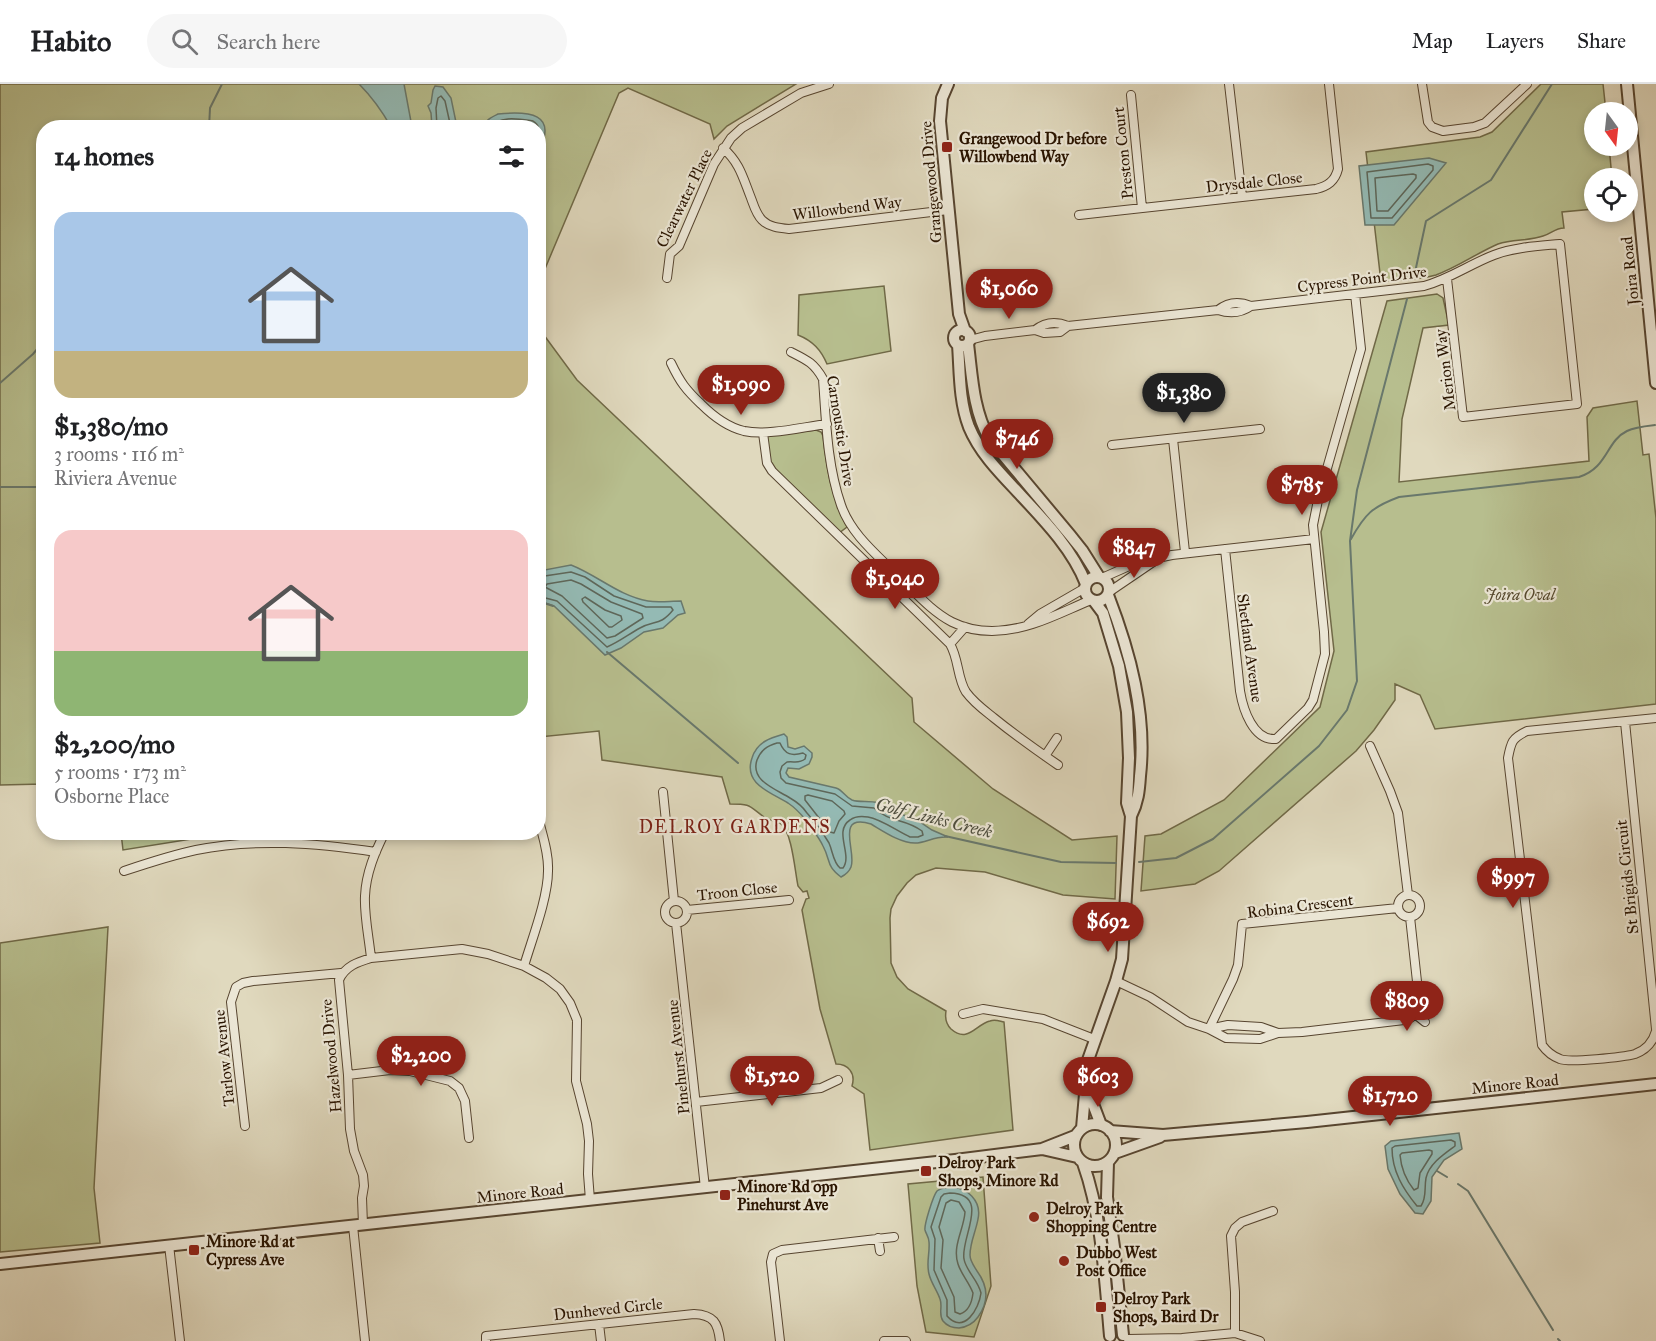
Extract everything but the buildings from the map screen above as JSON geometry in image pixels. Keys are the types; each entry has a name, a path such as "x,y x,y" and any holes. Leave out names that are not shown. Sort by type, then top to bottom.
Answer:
{"street":[{"name":"Clearwater Place","path":"667,278 670,254 679,246 714,164 731,138 742,128 801,93 829,84"},
{"name":"Grangewood Drive","path":"948,84 942,98 940,121 959,314 965,338"},
{"path":"1229,84 1242,197"},
{"name":"Drysdale Close","path":"1079,215 1324,187 1334,179 1338,162 1329,84"},
{"path":"1422,84 1428,122 1432,127 1443,131 1474,128 1485,123 1527,84"},
{"name":"Joira Road","path":"1627,84 1656,383"},
{"name":"Preston Court","path":"1131,95 1142,208"},
{"name":"Willowbend Way","path":"723,148 733,157 739,167 756,212 763,222 775,228 789,229 948,210"},
{"name":"Cypress Point Drive","path":"965,338 1035,330 1044,333 1060,332 1068,326 1218,310 1227,313 1244,311 1251,306 1425,286 1447,279 1504,251 1560,244 1577,404"},
{"name":"Merion Way","path":"1447,279 1463,417 1577,404"},
{"path":"1086,586 1091,579 1100,578 1138,562 1185,552 1314,538 1315,512 1360,349 1355,294"},
{"path":"965,338 977,408 989,438 1070,535 1100,578 1108,584 1131,663 1140,712 1142,758 1137,803 1131,816 1122,959 1088,1060 1079,1132 1074,1143 1074,1150 1089,1180 1095,1208 1101,1248 1108,1338 1114,1334 1127,1338 1182,1338 1235,1334 1260,1341"},
{"path":"965,338 962,399 972,434 988,458 1061,542 1080,568 1086,586 1086,595 1103,613 1121,677 1127,712 1129,758 1126,803 1131,816"},
{"name":"Carnoustie Drive","path":"791,352 807,359 816,367 823,379 832,474 842,507 853,528 862,540 930,606 954,623 994,631 1044,621 1093,601"},
{"path":"671,363 683,387 711,414 743,431 763,433 827,424"},
{"path":"1112,446 1260,429"},
{"path":"763,433 767,463 772,471 950,644 962,682 973,700 1024,743 1058,765"},
{"path":"1173,439 1185,552"},
{"name":"Shetland Avenue","path":"1224,549 1244,711 1261,735 1272,740 1279,737 1308,708 1316,692 1323,663 1325,643 1314,538"},
{"path":"1093,601 1102,600 1120,584 1160,558"},
{"name":"Carnoustie Drive","path":"1026,625 1086,586"},
{"path":"950,644 966,627"},
{"name":"St Brigids Circuit","path":"1625,722 1656,1030 1654,1039 1636,1054 1574,1061 1562,1060 1550,1054 1542,1045 1508,758 1510,747 1515,737 1527,731 1656,718"},
{"path":"1045,756 1057,738"},
{"path":"1370,746 1398,813 1408,895"},
{"path":"663,792 674,901"},
{"path":"371,958 365,897 368,875 381,840"},
{"path":"524,966 545,894 548,872 543,840"},
{"path":"124,871 195,850 243,843 293,842 375,852"},
{"path":"1408,895 1417,899 1419,905 1418,911 1410,916 1404,915 1398,908 1400,900 1408,895"},
{"name":"Troon Close","path":"687,910 789,900"},
{"path":"674,901 682,902 687,910 684,919 676,923 668,920 665,913 666,906 674,901"},
{"name":"Robina Crescent","path":"1209,1029 1235,972 1242,924 1398,908"},
{"path":"1116,981 1150,997 1188,1022 1226,1038 1260,1039 1278,1033 1311,1032 1404,1020 1415,1014 1419,1000 1410,916"},
{"name":"Pinehurst Avenue","path":"676,923 705,1188"},
{"path":"341,974 348,967 371,958 462,950 488,954 524,966 560,989 570,1003 577,1020 576,1081 589,1141 590,1200"},
{"name":"Hazelwood Drive","path":"341,974 339,980 348,1075 350,1129 364,1186 358,1225 365,1341"},
{"name":"Tarlow Avenue","path":"245,1125 231,1002 236,987 253,981 341,974"},
{"path":"963,1014 983,1009 1043,1019 1094,1039"},
{"path":"1415,1014 1425,1022"},
{"path":"1209,1029 1228,1025 1261,1027 1278,1033"},
{"path":"348,1075 390,1070 410,1071 450,1081 459,1088 465,1101 469,1138"},
{"path":"696,1102 821,1088 838,1080"},
{"name":"Minore Road","path":"1105,1128 1163,1135 1307,1122 1656,1084"},
{"path":"1080,1160 1095,1167 1107,1162 1115,1153 1116,1141 1105,1128 1086,1085"},
{"path":"1079,1132 1094,1124 1105,1128"},
{"name":"Minore Road","path":"0,1264 1042,1149 1079,1132"},
{"name":"Minore Road","path":"1115,1153 1163,1135"},
{"name":"Minore Road","path":"1042,1149 1080,1160"},
{"path":"1107,1162 1107,1197 1127,1338"},
{"path":"1235,1334 1231,1236 1242,1222 1273,1210"},
{"path":"780,1341 771,1262 773,1254 782,1250 894,1237"},
{"path":"878,1238 880,1251"},
{"path":"169,1245 180,1341"},
{"name":"Dunheved Circle","path":"486,1341 486,1336 694,1314 708,1316 716,1324 720,1341"},
{"path":"599,1323 601,1341"},
{"path":"1171,1341 1182,1338"},
{"path":"884,1341 906,1341"}],"green space":[{"path":"0,84 796,84 727,126 714,139 710,124 628,88 619,93 546,266 546,120 36,120 36,784 0,785"},
{"path":"1541,84 1603,84 1605,102 1584,102 1584,156 1610,156 1611,168 1584,168 1584,210 1562,212 1564,228 1538,238 1498,244 1436,275 1381,282 1366,152 1480,137 1492,132"},
{"path":"884,286 891,351 827,364 816,346 798,335 799,295"},
{"name":"Joira Oval","path":"1437,294 1443,298 1449,325 1423,328 1402,419 1399,482 1589,461 1587,417 1593,408 1637,401 1643,455 1649,454 1656,518 1656,704 1435,729 1420,695 1395,684 1395,700 1356,751 1219,871 1195,884 1141,891 1145,836 1161,834 1224,800 1320,707 1334,651 1321,532 1387,301"},
{"path":"546,338 577,380 912,698 914,722 993,789 1072,840 1117,836 1115,899 1063,895 985,872 936,868 916,875 907,883 891,909 891,963 897,977 908,989 946,1011 948,1025 957,1033 967,1034 992,1020 1004,1022 1013,1130 870,1150 864,1094 852,1086 853,1077 850,1070 836,1064 820,1009 802,910 806,899 809,898 807,891 803,892 798,886 785,828 749,806 730,804 722,777 602,760 599,731 546,736"},
{"path":"816,430 823,436 830,483 847,527 839,533 769,464 766,438 770,435"},
{"path":"122,840 185,840 123,850"},
{"path":"108,927 94,1188 100,1243 0,1252 0,943"},
{"path":"983,1177 991,1286 974,1337 926,1332 917,1286 908,1184"}],"water":[{"path":"359,84 404,84 411,120 386,120"},
{"path":"435,86 443,87 451,98 456,120 432,120 428,106 431,103"},
{"path":"520,113 530,114 541,120 488,120 498,114"},
{"path":"1429,158 1446,163 1394,225 1365,225 1359,166"},
{"path":"571,565 627,595 656,602 681,601 685,613 678,615 663,628 644,632 621,648 605,655 554,606 546,603 546,570"},
{"path":"784,734 787,737 788,747 795,749 804,746 812,753 809,764 799,769 788,768 786,773 789,777 836,788 852,800 878,803 885,810 914,818 948,837 919,843 909,842 892,836 871,824 860,822 853,824 849,836 851,867 841,877 831,866 815,832 797,810 766,791 751,774 752,758 757,748 769,739"},
{"path":"1459,1133 1462,1149 1444,1160 1432,1177 1431,1201 1423,1214 1415,1213 1400,1194 1388,1169 1385,1146 1391,1141"},
{"path":"950,1187 967,1192 978,1206 978,1219 970,1257 981,1277 986,1294 984,1306 978,1317 970,1325 959,1328 948,1325 942,1318 940,1299 928,1270 929,1240 925,1230 935,1194 940,1189"}],"waterway":[{"path":"209,120 210,108 222,84"},
{"path":"1414,277 1426,221 1491,180 1552,84"},
{"path":"1139,862 1176,858 1213,839 1319,746 1347,710 1357,681 1350,541 1357,490 1407,299"},
{"path":"0,383 36,350"},
{"path":"1351,539 1370,512 1399,497 1579,477 1596,467 1620,435 1633,429 1655,425"},
{"name":"Golf Links Creek","path":"0,487 36,487"},
{"name":"Golf Links Creek","path":"546,604 553,606"},
{"name":"Golf Links Creek","path":"607,652 738,763"},
{"name":"Golf Links Creek","path":"945,836 1061,862 1116,863"},
{"path":"1437,1171 1447,1177"},
{"path":"1458,1184 1468,1191 1553,1330"}],"place":[{"name":"Grangewood Dr before Willowbend Way","path":"947,147"},
{"name":"Delroy Park Shops, Minore Rd","path":"926,1171"},
{"name":"Minore Rd opp Pinehurst Ave","path":"725,1195"},
{"name":"Delroy Park Shopping Centre","path":"1034,1217"},
{"name":"Minore Rd at Cypress Ave","path":"194,1250"},
{"name":"Dubbo West Post Office","path":"1064,1261"},
{"name":"Delroy Park Shops, Baird Dr","path":"1101,1307"}],"district":[{"name":"DELROY GARDENS","path":"735,827"}]}
